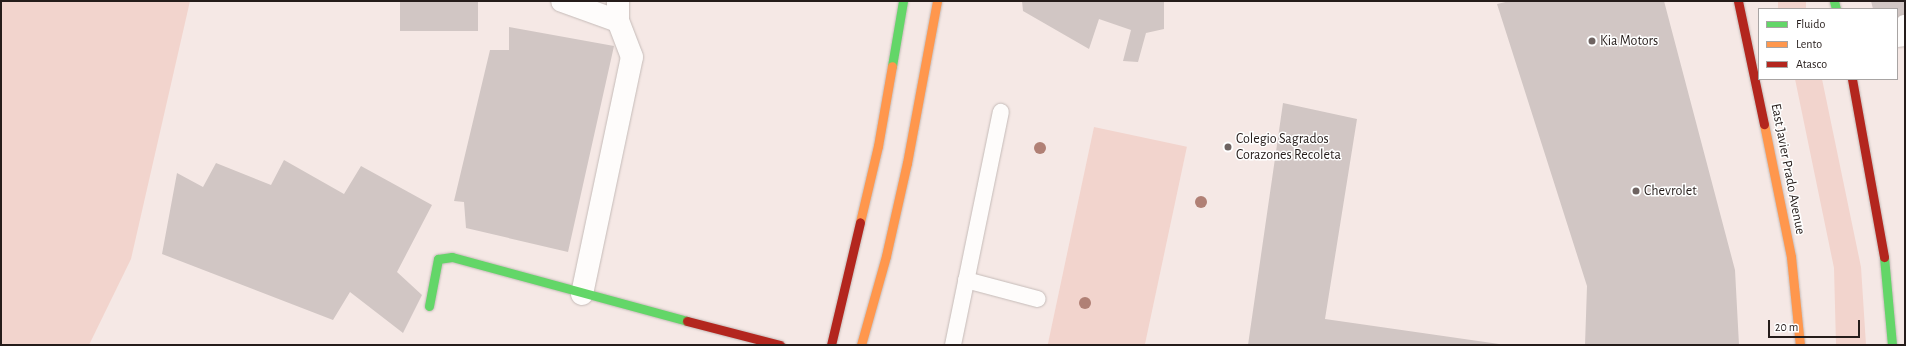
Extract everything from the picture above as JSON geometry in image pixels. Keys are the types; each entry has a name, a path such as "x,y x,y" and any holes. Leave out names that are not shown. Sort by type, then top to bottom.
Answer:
{"main road":[{"path":"831,345 878,146 903,1"},
{"path":"861,345 886,256 907,163 938,1"},
{"name":"East Javier Prado Avenue","path":"1738,1 1788,243 1800,345"},
{"path":"1852,80 1882,236 1892,345"},
{"path":"428,306 438,259 452,257 582,294 780,345"}],"street":[{"path":"562,1 618,11 632,57 582,294"}],"lane":[{"path":"953,345 1001,112"},
{"path":"966,280 1038,299"}],"shaded area":[{"path":"1,1 190,1 131,259 89,345 1,345"},
{"path":"1778,1 1806,1 1806,8 1778,8"},
{"path":"1795,80 1822,80 1861,267 1866,345 1836,345 1834,268"},
{"path":"1094,127 1187,147 1145,345 1048,345"}],"building":[{"path":"400,1 478,1 478,31 400,31"},
{"path":"1022,1 1164,1 1164,29 1146,33 1138,62 1123,61 1131,30 1099,19 1089,49 1023,11"},
{"name":"Chevrolet","path":"1510,1 1664,1 1735,270 1739,345 1585,345 1587,286 1497,4"},
{"path":"1871,1 1905,1 1905,23 1898,25 1898,8 1873,8"},
{"path":"509,27 614,46 568,252 466,228 464,202 454,201 490,50 509,50"},
{"path":"1283,103 1357,119 1325,319 1506,345 1248,345"},
{"path":"284,160 344,194 361,166 432,205 397,272 422,295 403,333 350,292 333,320 162,254 177,173 203,187 216,163 271,185"}],"traffic: fast":[{"path":"892,66 903,1"},
{"path":"1834,1 1836,8"},
{"path":"429,306 438,259 452,257 687,321"},
{"path":"1884,257 1892,345"}],"traffic: slow":[{"path":"861,345 886,256 907,163 937,1"},
{"path":"860,222 878,146 892,66"},
{"path":"1764,124 1791,257 1800,345"}],"traffic: jam":[{"path":"1738,1 1764,124"},
{"path":"1852,80 1884,257"},
{"path":"831,345 860,222"},
{"path":"687,321 780,345"}],"place":[{"name":"Kia Motors","path":"1592,41"},
{"name":"Colegio Sagrados Corazones Recoleta","path":"1228,147"},
{"name":"Chevrolet","path":"1636,191"}]}
